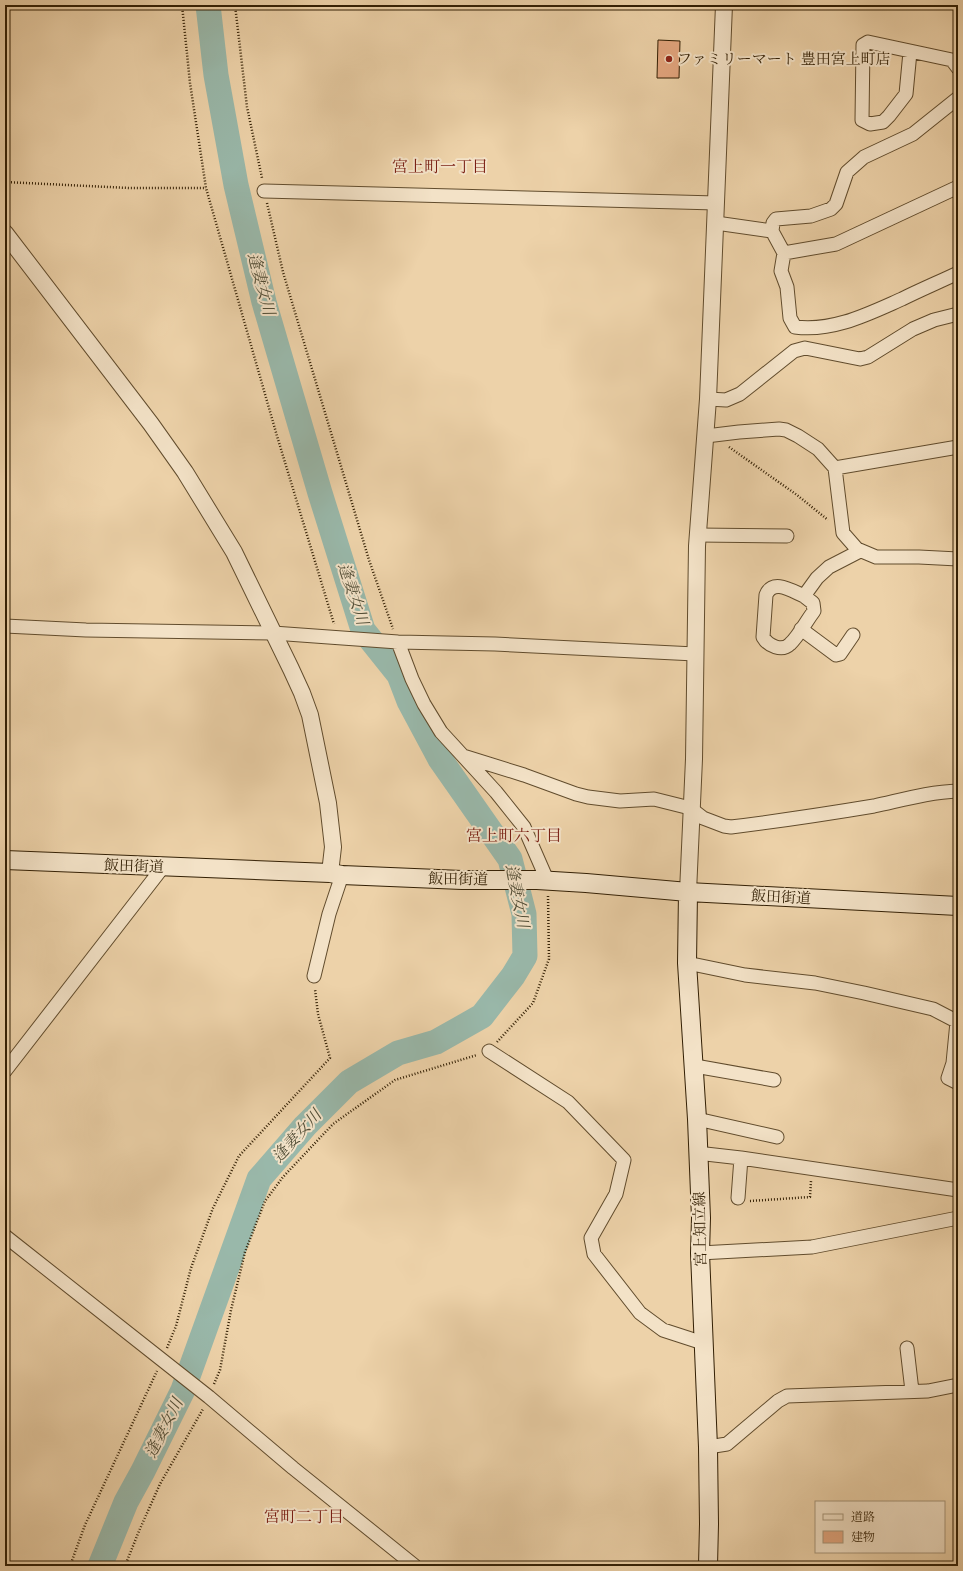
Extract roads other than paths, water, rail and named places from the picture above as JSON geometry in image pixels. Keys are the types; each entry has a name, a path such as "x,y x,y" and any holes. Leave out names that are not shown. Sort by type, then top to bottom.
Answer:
{"main road":[{"name":"飯田街道","path":"5,860 462,880 586,883 688,892 958,906"},
{"name":"宮上知立線","path":"688,892 687,963 695,1066 697,1153 701,1218 700,1253 703,1343 708,1447 708,1566"}],"street":[{"path":"688,892 690,808 694,759 698,535 708,399 724,5"},
{"path":"910,52 906,94 883,122 870,124 862,120 863,45 868,42 952,60 958,68"},
{"path":"958,98 913,134 864,156 847,172 836,204 831,209 812,216 776,219 773,223 772,231 784,253 781,271 787,287 790,318 795,327 804,328 827,326 860,318 958,273"},
{"path":"784,253 836,244 958,187"},
{"path":"264,191 716,203"},
{"path":"716,223 772,231"},
{"path":"5,233 151,424 185,472 234,552 302,692 310,716 328,803 336,874 329,914 314,976"},
{"path":"708,399 726,400 740,394 794,351 805,348 860,359 868,357 912,329 934,320 958,314"},
{"path":"706,436 757,430 786,430 818,449 835,468 843,533 860,551 876,557 958,559"},
{"path":"835,468 958,447"},
{"path":"698,535 787,536"},
{"path":"804,596 817,578 829,567 860,551"},
{"path":"773,586 778,586 804,596 813,603 814,611 791,644 787,646 774,647 767,643 763,637 766,595 768,591 773,586"},
{"path":"5,626 86,630 274,633 394,641 495,644 695,654"},
{"path":"801,628 836,655 840,654 853,635"},
{"path":"394,641 424,704 440,732 496,792 524,828 542,881"},
{"path":"463,756 588,797 620,801 654,799 690,808 703,818 731,827 839,812 890,803 916,796 958,791"},
{"path":"5,1071 163,867"},
{"path":"687,963 745,974 815,983 933,1009 957,1022 953,1063 948,1078 958,1084"},
{"path":"489,1051 568,1102 624,1160 616,1194 591,1238 594,1254 640,1313 663,1330 703,1343"},
{"path":"695,1066 774,1080"},
{"path":"697,1119 777,1137"},
{"path":"697,1153 813,1168 958,1190"},
{"path":"741,1158 742,1200"},
{"path":"700,1253 812,1247 958,1218"},
{"path":"5,1236 204,1394 415,1566"},
{"path":"907,1348 912,1391"},
{"path":"708,1447 727,1444 778,1401 787,1396 928,1391 958,1385"}],"waterway":[{"name":"逢妻女川","path":"100,1566 126,1502 183,1390 259,1179 305,1126 349,1082 398,1053 436,1042 482,1016 513,976 525,956 524,914 510,859 440,759 409,701 399,675 363,630 320,493 264,302 236,185 216,75 208,5"}],"place":[{"name":"ファミリーマート 豊田宮上町店","path":"669,59"}],"district":[{"name":"宮上町一丁目","path":"440,167"},
{"name":"宮上町六丁目","path":"514,836"},
{"name":"宮町二丁目","path":"304,1517"}]}
